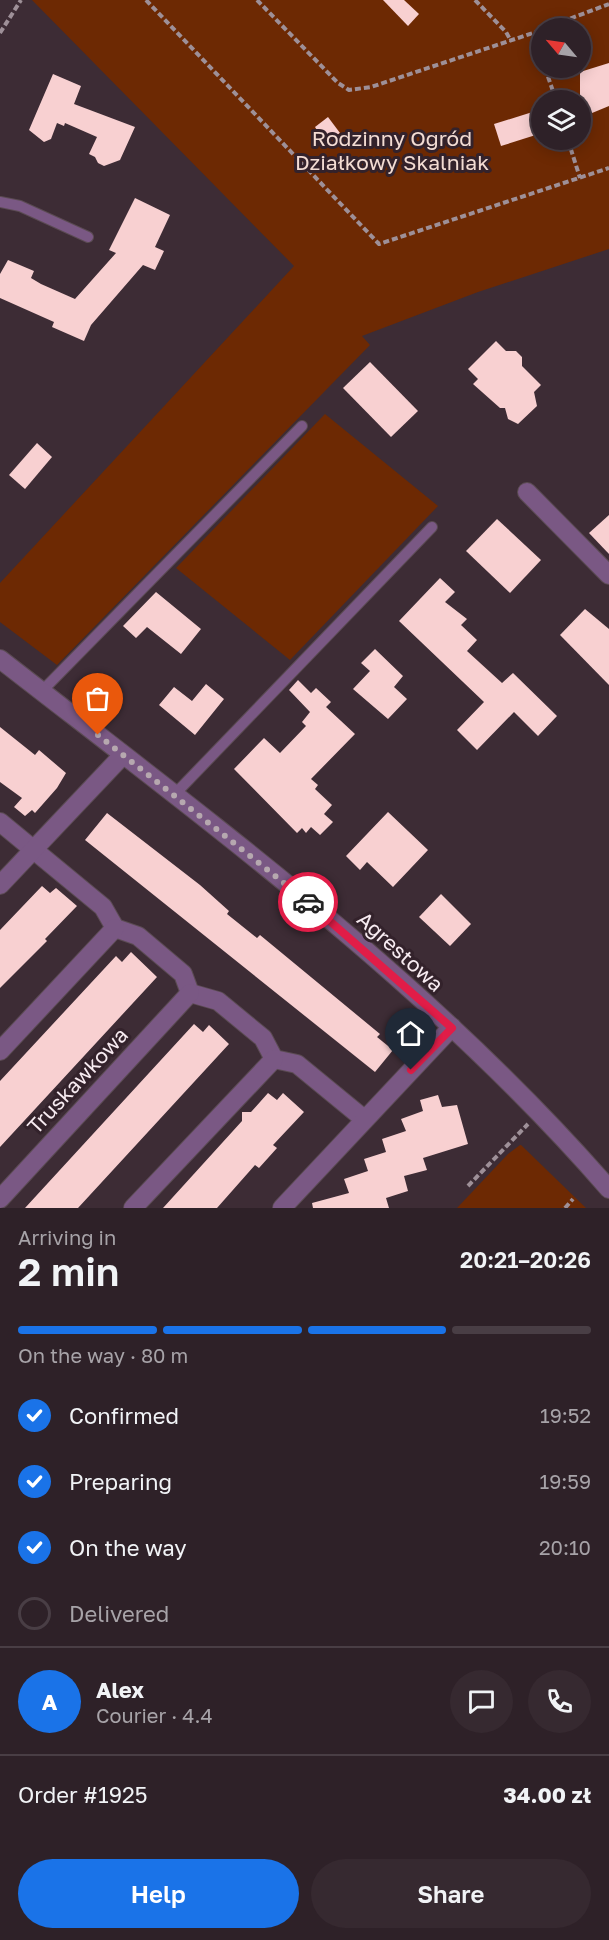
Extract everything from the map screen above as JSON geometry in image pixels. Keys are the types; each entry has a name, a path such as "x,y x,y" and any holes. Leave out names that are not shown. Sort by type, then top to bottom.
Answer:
{"street":[{"path":"527,492 609,575"},
{"name":"Agrestowa","path":"0,659 175,794 336,924 452,1028 539,1113 609,1189"},
{"path":"0,885 123,755"},
{"path":"0,822 103,907 115,928 138,936 183,974 190,993 218,1001 264,1038 274,1059"},
{"path":"0,1051 115,928"},
{"name":"Truskawkowa","path":"0,1199 190,993"},
{"path":"282,1208 452,1028"},
{"path":"274,1059 297,1064 364,1119"},
{"path":"134,1208 274,1059"}],"lane":[{"path":"0,202 20,206 88,237"},
{"path":"42,691 302,426"},
{"path":"175,794 432,526"}],"path":[{"path":"0,33 21,0"},
{"path":"146,0 379,244 609,168"},
{"path":"256,0 338,83 348,90 371,87 531,34"},
{"path":"475,0 506,32 511,41"},
{"path":"572,18 609,4"},
{"path":"571,150 580,177"},
{"path":"468,1186 539,1113"},
{"path":"565,1208 573,1199"}],"green space":[{"name":"Rodzinny Ogród Działkowy Skalniak","path":"32,0 609,0 609,249 478,292 362,336 370,345 57,665 0,622 0,583 294,266"},
{"path":"325,414 438,506 290,660 176,568"},
{"path":"520,1145 586,1208 457,1208 508,1154"}],"building":[{"path":"383,0 404,0 419,14 408,26"},
{"path":"609,63 609,106 591,113 591,90 580,90 580,78 591,78 591,69"},
{"path":"53,74 81,86 74,104 135,127 120,160 104,166 98,163 95,157 89,154 97,137 65,123 64,126 57,123 51,139 44,142 29,130"},
{"path":"531,112 531,136 501,146 494,124"},
{"path":"328,117 340,133 325,143 315,127"},
{"path":"135,198 170,215 155,247 164,251 155,270 143,265 91,325 84,341 52,327 54,322 0,298 0,274 8,260 34,271 31,278 41,284 75,299 116,253 109,250"},
{"path":"496,341 506,351 516,351 522,357 522,366 541,385 534,392 537,406 518,424 508,419 505,408 500,408 473,384 478,379 468,369"},
{"path":"370,362 418,411 391,437 343,388"},
{"path":"37,443 52,457 25,489 9,475"},
{"path":"609,515 609,554 589,533"},
{"path":"497,519 541,560 510,593 466,551"},
{"path":"440,578 455,592 445,602 467,619 461,625 477,640 467,651 502,683 513,673 557,716 538,736 514,712 477,750 457,730 484,702 399,621"},
{"path":"156,592 201,629 181,654 147,627 136,638 123,626"},
{"path":"585,609 609,629 609,685 560,635"},
{"path":"375,649 403,676 394,687 407,699 388,719 353,689 370,671 361,663"},
{"path":"298,680 311,693 316,688 331,702 326,707 355,734 311,779 318,785 315,789 332,805 324,814 333,822 320,835 311,827 306,833 302,828 297,833 234,769 264,738 280,753 306,726 302,722 310,712 289,690"},
{"path":"206,684 224,699 195,735 159,705 174,687 192,701"},
{"path":"0,727 35,755 39,750 66,773 57,788 35,813 32,810 25,816 14,807 22,798 0,782"},
{"path":"388,812 428,850 393,887 367,862 360,870 346,856"},
{"path":"107,813 200,885 229,911 227,914 257,938 260,935 380,1034 377,1037 393,1050 375,1072 85,840"},
{"path":"42,886 50,893 56,888 77,906 45,939 47,941 0,988 0,930"},
{"path":"441,894 471,924 450,946 419,917"},
{"path":"131,952 157,977 0,1147 0,1081 116,956 122,962"},
{"path":"194,1024 203,1032 209,1025 229,1044 78,1208 25,1208"},
{"path":"268,1093 277,1100 283,1093 304,1112 273,1145 277,1148 259,1168 255,1165 217,1208 163,1208 242,1121 242,1112 251,1112"},
{"path":"438,1095 442,1107 457,1105 468,1144 423,1158 427,1170 404,1176 408,1191 386,1198 389,1208 313,1208 312,1203 349,1193 344,1179 368,1171 364,1159 386,1152 382,1139 406,1131 401,1119 423,1111 420,1100"}],"way so far":[{"path":"98,735 308,902"}],"route":[{"path":"308,902 351,937 452,1028 411,1070"}]}
